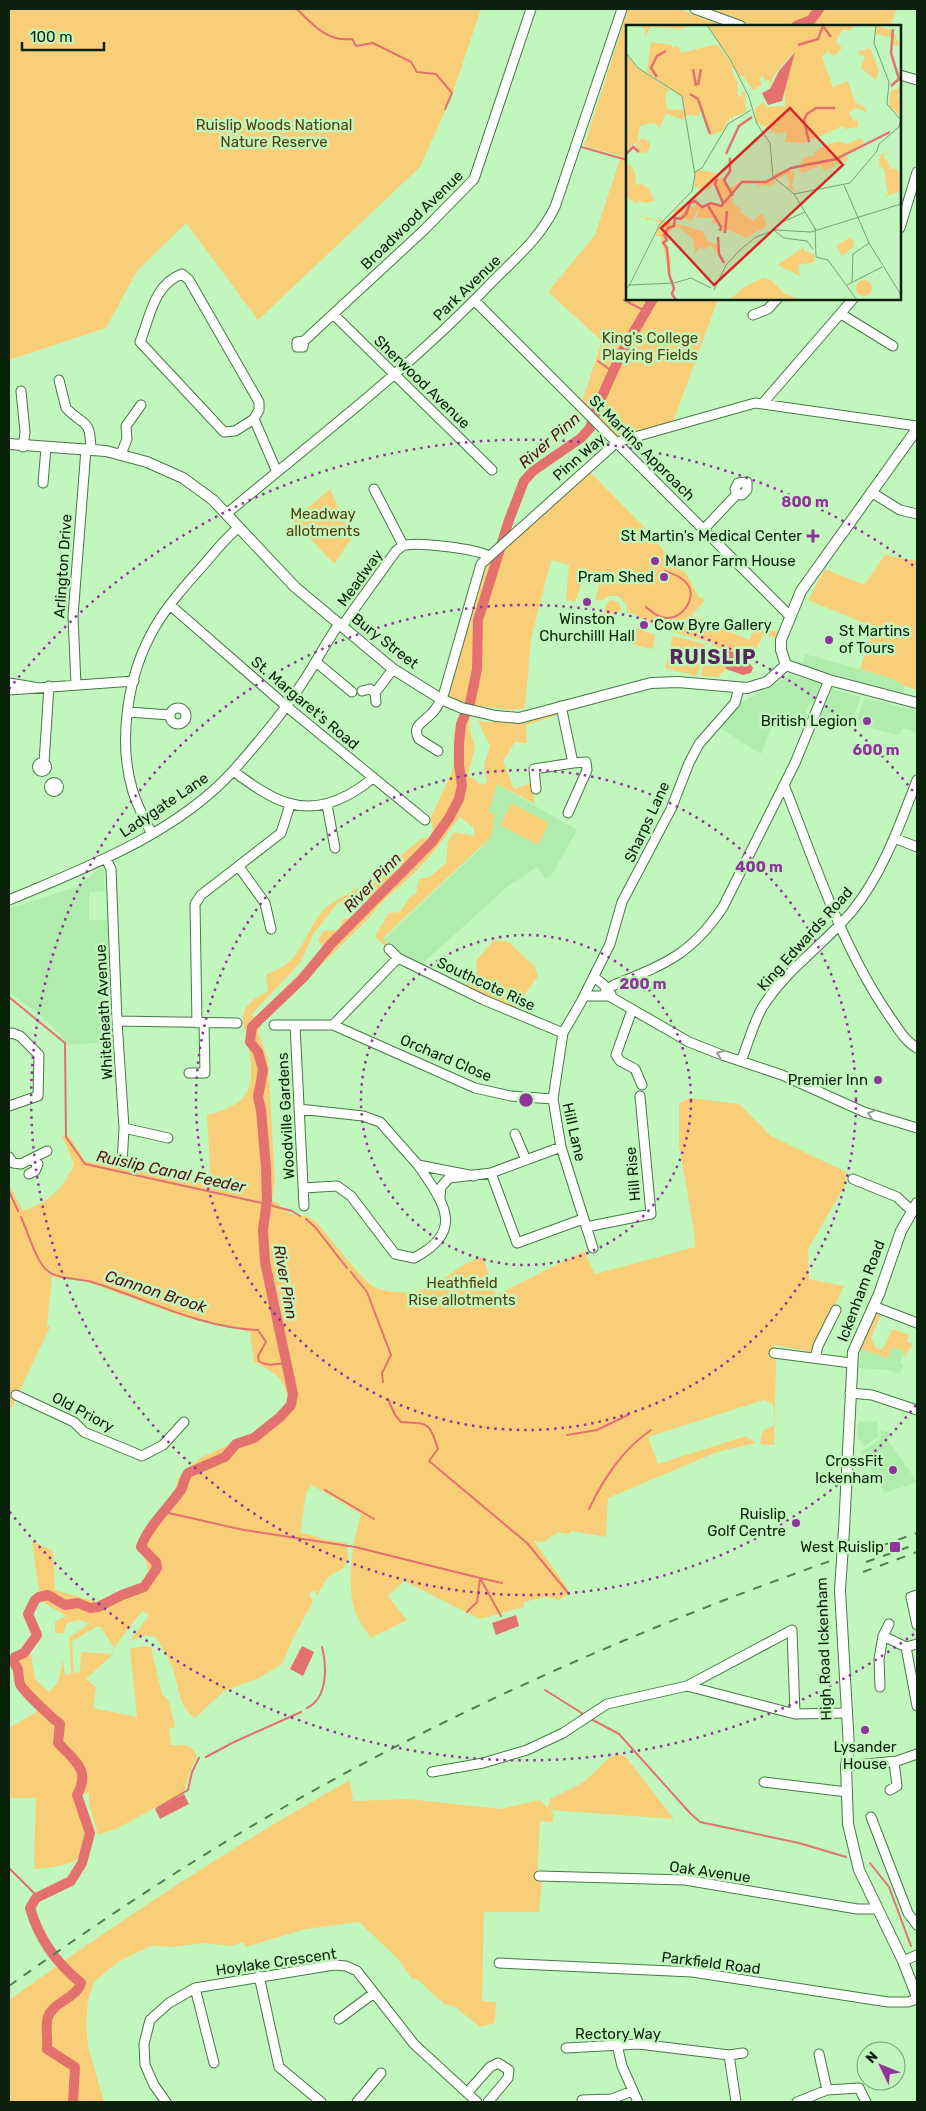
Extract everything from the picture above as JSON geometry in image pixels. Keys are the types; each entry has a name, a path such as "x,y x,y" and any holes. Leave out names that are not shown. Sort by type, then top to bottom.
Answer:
{"main road":[{"path":"917,427 814,571 790,615 781,640 781,650 786,665 828,680 917,703"},
{"name":"Bury Street","path":"9,444 23,447 88,449 120,454 183,478 198,487 226,514 295,587 393,669 441,699 476,712 519,718 651,683 678,682 739,688 762,684 776,676 786,665"},
{"name":"Ickenham Road","path":"842,1530 843,1478 848,1455 851,1363 855,1346 873,1306 895,1244 915,1207"},
{"name":"High Road Ickenham","path":"842,1530 838,1589 844,1714 842,1754 846,1766 848,1824 859,1870 903,1961 917,1998"}],"street":[{"name":"Broadwood Avenue","path":"304,341 424,231 474,179 531,9"},
{"name":"Park Avenue","path":"226,514 394,374 475,301 520,256 546,225 555,207 622,9"},
{"path":"694,9 738,25"},
{"path":"901,75 917,80"},
{"path":"901,225 917,172"},
{"path":"182,274 189,280 259,402 259,410 254,419 235,431 224,432 140,342 160,288 182,274"},
{"path":"752,315 768,309 776,300"},
{"path":"763,403 852,300"},
{"name":"St Martins Approach","path":"475,301 790,615"},
{"name":"Sherwood Avenue","path":"333,314 492,470"},
{"path":"841,314 894,346"},
{"name":"Arlington Drive","path":"57,380 66,408 83,420 89,429 72,616 76,685"},
{"path":"12,397 22,394 25,432 23,447"},
{"name":"Pinn Way","path":"441,699 479,568 491,554 617,442 748,404 763,403 917,427"},
{"path":"120,454 127,439 126,426 142,405"},
{"path":"254,419 277,472"},
{"path":"43,482 46,448"},
{"path":"374,489 403,546"},
{"path":"872,492 900,510 917,514"},
{"path":"704,529 737,494"},
{"path":"152,834 138,806 130,779 126,731 134,681 147,642 170,605 238,528"},
{"name":"Meadway","path":"340,625 396,550 403,546 420,544 491,554"},
{"name":"St. Margaret's Road","path":"170,605 286,706 424,820"},
{"name":"Ladygate Lane","path":"9,900 106,859 152,834 193,806 233,772 286,706 340,625"},
{"path":"316,662 352,692"},
{"path":"362,691 370,689 376,697 393,669"},
{"path":"585,996 606,992 670,961 711,924 724,907 784,785 804,743 828,680"},
{"path":"9,683 34,687 134,681"},
{"path":"49,686 44,767 52,783"},
{"path":"9,690 25,690 34,687"},
{"name":"Sharps Lane","path":"585,996 610,944 625,895 671,809 692,756 703,740 731,708 737,698 739,688"},
{"path":"438,751 420,739 417,730 419,724 434,711 441,699"},
{"path":"561,706 573,763"},
{"path":"128,712 170,715"},
{"path":"536,789 534,769 586,762 587,770 568,813"},
{"path":"233,772 262,791 290,805 306,807 327,805 354,791 373,777"},
{"name":"King Edwards Road","path":"741,1061 766,1003 801,962 839,925 862,898 894,838 917,780"},
{"path":"784,785 839,925 885,1010 904,1037 917,1048"},
{"path":"189,1073 205,1073 194,908 201,895 281,834 290,805"},
{"path":"327,805 334,848"},
{"path":"894,838 917,847"},
{"name":"Whiteheath Avenue","path":"106,859 111,869 117,1021 124,1128 122,1164"},
{"path":"239,866 265,903 270,929"},
{"name":"Southcote Rise","path":"389,949 398,958 484,1000 563,1033"},
{"path":"274,1025 333,1025 398,958"},
{"path":"594,977 606,992 619,1002 689,1042 782,1075 864,1112 917,1128"},
{"name":"Hill Lane","path":"585,996 563,1033 553,1100 562,1147 593,1248"},
{"path":"632,1010 617,1057 620,1061 634,1067 642,1085"},
{"path":"117,1021 237,1023"},
{"name":"Woodville Gardens","path":"295,1025 304,1206"},
{"name":"Orchard Close","path":"333,1025 475,1088 511,1096 553,1100"},
{"path":"9,1034 12,1033 20,1036 39,1055 40,1092 36,1098 9,1106"},
{"name":"Hill Rise","path":"585,1223 650,1214 640,1096"},
{"path":"299,1109 363,1116 380,1122 418,1165 440,1197 447,1218 443,1234 432,1249 414,1258 395,1254 351,1196 337,1186 304,1188"},
{"path":"124,1128 168,1138"},
{"path":"515,1134 526,1160"},
{"path":"440,1197 441,1187 449,1178 491,1173 562,1147"},
{"path":"9,1158 13,1163 21,1164 47,1152"},
{"path":"29,1174 35,1171 38,1164 32,1160"},
{"path":"418,1165 474,1176"},
{"path":"491,1173 517,1243 585,1223"},
{"path":"853,1179 897,1197 915,1207"},
{"path":"873,1306 917,1323"},
{"path":"816,1358 818,1346 836,1310"},
{"path":"774,1353 851,1363"},
{"path":"850,1393 872,1395 917,1410"},
{"name":"Old Priory","path":"16,1394 74,1422 84,1432 142,1456 163,1445 184,1422"},
{"path":"917,1595 911,1597 917,1625"},
{"path":"880,1687 878,1659 883,1636 889,1624"},
{"path":"432,1772 483,1763 527,1750 563,1733 587,1716 613,1702 686,1686 792,1630 795,1714"},
{"path":"883,1636 906,1647 917,1644"},
{"path":"906,1647 917,1706"},
{"path":"686,1686 795,1714 844,1714"},
{"path":"846,1766 894,1762 917,1754"},
{"path":"890,1790 898,1786 894,1762"},
{"path":"764,1782 847,1792"},
{"path":"871,1817 908,1913 917,1925"},
{"name":"Oak Avenue","path":"539,1876 685,1880 857,1909 877,1909"},
{"path":"903,1961 917,1955"},
{"name":"Parkfield Road","path":"499,1964 692,1972 888,2002 908,2002 917,1998"},
{"name":"Hoylake Crescent","path":"166,2102 154,2085 145,2065 144,2044 150,2020 169,2002 195,1988 334,1965 346,1966 357,1971 414,2044 477,2102"},
{"path":"259,1976 280,2067 321,2102"},
{"path":"195,1988 214,2063"},
{"path":"339,2019 374,1993"},
{"name":"Rectory Way","path":"566,2048 650,2044 729,2055 742,2053"},
{"path":"617,2045 632,2091 638,2102"},
{"path":"819,2054 827,2090"},
{"path":"729,2055 736,2102"},
{"path":"467,2093 490,2068 498,2063 505,2066 510,2070 508,2078 488,2102"},
{"path":"357,2102 381,2074"},
{"path":"797,2102 827,2090 858,2088 866,2102"},
{"path":"582,2100 612,2099 632,2091"}],"shaded area":[{"path":"729,651 737,653 746,659 753,668 751,673 743,675 726,669 723,657"},
{"path":"805,654 890,678 905,686 903,693 813,669 802,664"},
{"path":"791,675 816,682 820,685 818,695 814,705 809,704 802,722 783,714 782,716 777,714 761,754 720,728 741,703"},
{"path":"832,689 861,697 851,724 821,716"},
{"path":"865,698 917,711 917,733 903,728 899,735 855,724"},
{"path":"497,784 577,830 551,876 545,878 537,867 507,887 421,965 398,952 383,940 483,846 491,800"},
{"path":"100,868 104,869 105,891 89,892 89,920 107,920 111,1042 67,1045 61,1035 46,1020 9,992 9,909 79,886"},
{"path":"893,1347 905,1351 900,1363 903,1365 899,1374 888,1370 858,1368 861,1349 887,1358"},
{"path":"877,1421 878,1437 864,1446 858,1437 858,1422"},
{"path":"881,1430 890,1433 888,1440 917,1482 885,1493 861,1452 881,1439"},
{"path":"516,1615 519,1626 496,1635 492,1623"},
{"path":"302,1646 314,1652 303,1676 290,1669"},
{"path":"184,1794 189,1804 160,1819 155,1809"}],"green space":[{"name":"Ruislip Woods National Nature Reserve","path":"9,9 481,9 451,98 420,167 258,320 186,223 137,271 106,328 9,360"},
{"name":"King's College Playing Fields","path":"628,9 680,9 720,25 626,25 626,300 718,300 673,422 619,438 582,401 602,341 548,292 595,235 621,156 584,146"},
{"path":"710,9 897,9 890,25 752,25"},
{"path":"589,471 653,536 675,567 686,573 698,596 705,600 692,615 749,640 755,626 778,632 776,638 763,634 756,651 746,647 738,653 732,651 724,654 723,659 726,669 718,677 701,676 703,665 709,666 715,650 712,648 713,643 662,629 627,611 626,604 618,596 608,596 602,601 595,599 599,586 583,580 575,602 566,600 569,565 551,560 531,639 525,708 512,710 469,705 477,669 478,620 495,561 500,553"},
{"name":"Meadway allotments","path":"330,489 352,538 334,564 293,520"},
{"path":"885,555 917,561 917,690 890,678 860,669 874,627 808,600 825,569 864,585"},
{"path":"493,560 476,620 474,639 475,668 467,704 447,698 486,568"},
{"path":"610,600 619,602 621,610 602,623 606,605"},
{"path":"637,628 655,635 653,649 633,645"},
{"path":"673,636 705,644 697,676 665,668"},
{"name":"Heathfield Rise allotments","path":"553,711 557,715 526,725 527,743 515,742 503,761 514,789 531,783 535,804 497,784 489,811 495,815 491,837 385,936 383,940 390,946 387,948 375,936 389,913 400,912 409,898 416,894 419,879 430,877 446,863 448,841 454,832 474,836 474,828 460,817 419,868 385,899 371,916 261,1024 258,1032 268,1059 275,1180 272,1201 278,1203 286,1212 308,1217 318,1224 368,1283 374,1287 394,1292 421,1290 467,1263 483,1257 496,1295 584,1251 595,1274 695,1247 694,1230 679,1146 679,1103 690,1098 739,1104 771,1136 846,1172 845,1185 808,1249 809,1279 844,1286 813,1352 774,1345 776,1364 774,1445 760,1444 763,1430 774,1426 774,1405 764,1400 648,1437 658,1464 746,1436 756,1443 717,1452 608,1498 606,1537 572,1531 569,1534 558,1532 544,1542 534,1541 566,1586 569,1594 559,1600 545,1597 524,1602 524,1607 480,1619 404,1581 388,1596 407,1620 371,1638 356,1613 351,1593 352,1559 361,1514 312,1485 306,1494 300,1532 327,1540 347,1543 348,1557 344,1568 329,1576 317,1595 314,1590 309,1594 313,1602 294,1636 282,1664 259,1678 224,1691 195,1718 189,1713 182,1702 173,1669 156,1637 146,1635 130,1641 149,1615 142,1611 114,1648 112,1655 86,1679 96,1687 93,1708 137,1717 130,1649 145,1646 151,1647 162,1694 169,1701 175,1727 169,1729 171,1745 190,1747 197,1757 190,1771 184,1792 118,1828 98,1835 89,1804 89,1793 75,1795 76,1803 85,1819 87,1827 86,1843 82,1853 76,1860 68,1864 34,1869 36,1798 9,1798 9,1728 38,1711 18,1687 10,1661 13,1655 22,1650 31,1655 35,1679 49,1692 58,1682 63,1660 65,1675 71,1674 69,1638 90,1623 79,1620 67,1623 63,1633 55,1633 55,1622 66,1616 33,1596 39,1592 32,1541 53,1551 55,1590 100,1603 139,1585 149,1571 145,1559 137,1546 141,1534 175,1490 178,1479 185,1470 202,1457 259,1431 288,1404 285,1388 278,1377 254,1362 250,1332 180,1316 85,1281 52,1277 47,1325 50,1327 9,1413 9,1184 23,1211 41,1203 54,1194 74,1165 62,1135 69,1136 85,1161 211,1185 207,1115 235,1104 244,1097 249,1088 251,1078 250,1052 243,1018 248,1004 268,991 266,974 278,969 294,956 323,910 341,897 362,886 354,895 337,904 314,933 300,963 251,1015 256,1018 324,948 318,941 323,931 339,930 343,919 353,917 370,899 364,896 372,884 395,871 401,866 400,856 421,839 430,837 433,828 430,819 453,770 454,732 460,713 470,717 469,729 475,746 468,775 482,785 487,782 484,765 490,746 478,721 490,722","holes":["96,1627 101,1627 114,1648 111,1654 81,1652 80,1672 74,1673 72,1641"]},
{"path":"511,803 549,823 538,845 500,825"},
{"path":"494,940 509,942 535,967 538,976 515,1008 465,986 477,971 476,961"},
{"path":"881,1314 871,1338 876,1348 882,1350 893,1329 909,1335 907,1342 913,1344 904,1358 905,1351 893,1347 887,1358 861,1349 874,1317"},
{"path":"617,1754 625,1756 674,1819 549,1810 553,1813 553,1822 540,1821 537,1879 542,1880 539,1912 484,1912 482,2001 496,2002 495,2023 480,2027 454,2006 444,2004 417,1979 412,1979 397,1958 359,1922 306,1929 246,1947 243,1942 231,1946 204,1943 173,1947 151,1946 119,1961 94,1982 88,2000 86,2024 88,2046 104,2102 9,2102 9,2000 176,1885 306,1805 350,1780 353,1801 408,1799 500,1809 540,1800 548,1809 550,1799 584,1782 608,1759"}],"waterway":[{"path":"297,9 328,35 335,38 352,39 356,46 373,43 411,62 417,72 436,74 452,93 445,109"},
{"name":"River Pinn","path":"798,25 811,20 819,9"},
{"path":"578,146 626,160"},
{"path":"624,300 645,311"},
{"name":"River Pinn","path":"73,2102 75,2067 47,2049 47,2024 48,2017 55,2007 75,1993 81,1983 49,1950 38,1930 30,1908 36,1898 71,1881 82,1863 90,1833 77,1795 81,1786 82,1772 75,1761 58,1743 60,1724 22,1688 17,1667 13,1662 15,1657 24,1653 37,1635 28,1614 35,1600 39,1597 48,1595 65,1605 78,1603 90,1608 98,1607 144,1587 157,1568 156,1562 141,1547 153,1525 181,1490 188,1473 225,1457 236,1444 254,1438 280,1417 291,1405 293,1394 265,1262 263,1230 267,1200 266,1168 261,1110 258,1097 263,1070 258,1052 250,1042 252,1027 303,978 331,944 432,842 449,818 459,799 462,785 459,765 459,744 461,724 470,703 477,669 478,620 509,520 524,481 533,471 581,438 590,428 598,405 621,354 652,300"},
{"path":"598,361 613,372"},
{"path":"646,607 664,618 678,615 686,607 691,596 688,585 681,578 665,571"},
{"name":"Ruislip Canal Feeder","path":"9,997 65,1043 66,1137 85,1164 262,1203 292,1211 300,1216"},
{"name":"Cannon Brook","path":"9,1191 18,1211"},
{"name":"Cannon Brook","path":"21,1217 40,1261 53,1274 92,1282 174,1312 215,1324 258,1330 266,1342 258,1356 259,1361 268,1365 285,1363"},
{"name":"Ruislip Canal Feeder","path":"306,1219 315,1227 347,1268"},
{"name":"Ruislip Canal Feeder","path":"351,1272 367,1292 391,1355 382,1373 383,1382"},
{"name":"Ruislip Canal Feeder","path":"388,1399 395,1415 401,1422 423,1424 430,1429 438,1449 429,1461 527,1543 569,1594"},
{"path":"567,1435 597,1430 628,1415"},
{"path":"589,1509 615,1465 631,1446 651,1430"},
{"path":"325,1490 374,1519"},
{"path":"164,1512 244,1530 355,1547 480,1578 501,1616"},
{"path":"467,1612 477,1602 480,1578 502,1583"},
{"path":"307,1708 319,1697 324,1681 325,1663 322,1647"},
{"path":"545,1690 585,1715"},
{"path":"206,1757 232,1743 301,1712"},
{"path":"591,1719 619,1734 700,1822 799,1843 846,1857"},
{"path":"157,1808 188,1790 192,1772 199,1758"},
{"path":"870,1863 889,1887 911,1946"},
{"path":"9,1868 35,1894 36,1898"}],"railway":[{"path":"864,1552 917,1533"},
{"path":"866,1562 917,1544"},
{"path":"863,1572 917,1552"},
{"path":"9,1986 78,1937 220,1845 293,1802 428,1730 496,1697 636,1636 707,1607 850,1554"}],"place":[{"name":"St Martin's Medical Center","path":"813,536"},
{"name":"Manor Farm House","path":"655,561"},
{"name":"Pram Shed","path":"664,577"},
{"name":"Winston Churchilll Hall","path":"587,602"},
{"name":"Cow Byre Gallery","path":"644,625"},
{"name":"St Martins of Tours","path":"829,640"},
{"name":"British Legion","path":"867,721"},
{"name":"Premier Inn","path":"878,1080"},
{"name":"CrossFit Ickenham","path":"893,1470"},
{"name":"Ruislip Golf Centre","path":"796,1523"},
{"name":"West Ruislip","path":"895,1547"},
{"name":"Lysander House","path":"865,1730"}],"district":[{"name":"RUISLIP","path":"713,657"}]}
